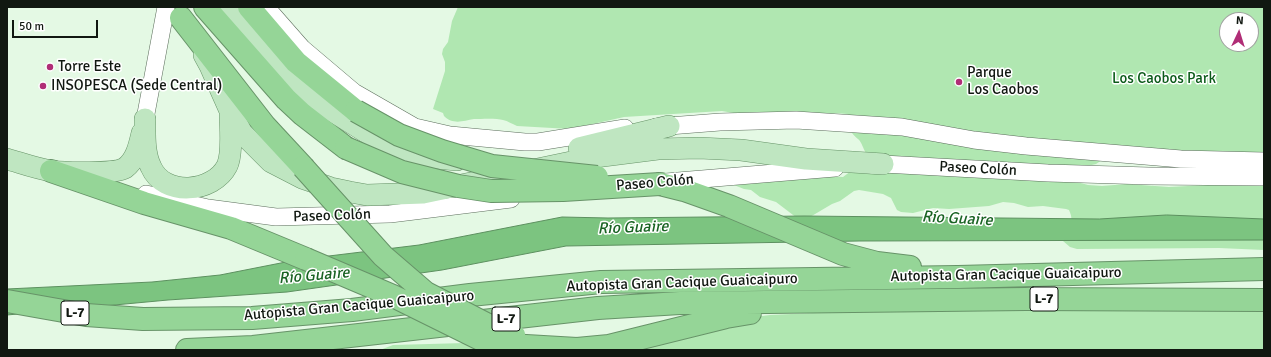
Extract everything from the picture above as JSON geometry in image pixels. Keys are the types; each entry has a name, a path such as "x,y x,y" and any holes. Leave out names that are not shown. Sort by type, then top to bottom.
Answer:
{"highway":[{"path":"205,7 286,99 302,114 346,148 402,172 458,186 491,191 562,190 660,184"},
{"path":"249,7 296,62 356,111 400,135 442,151 492,166 660,184 684,190 729,206 843,254 930,270 958,277"},
{"path":"174,12 265,126 383,256 426,293 486,324 512,340"},
{"path":"51,171 144,203 231,228 393,296 480,339 512,340 577,349 609,346 726,317 825,302"},
{"name":"Autopista Gran Cacique Guaicaipuro","path":"7,301 86,315 143,319 252,318 352,310 601,282 958,277 1264,269"},
{"name":"Autopista Gran Cacique Guaicaipuro","path":"187,350 261,346 598,308 680,303 1050,299 1264,300"}],"main road":[{"path":"226,7 304,93 388,146 414,156 448,160 532,159 669,126"},
{"path":"174,12 210,66 230,111 242,133 276,166 324,186 367,195 422,193 596,158 658,149 699,148 741,150 806,158 883,164"},
{"path":"145,119 147,154 151,168 159,179 169,186 190,188 211,181 220,174 226,166 230,148 230,111"},
{"path":"7,159 51,171 111,172 124,169 133,161 138,148 145,119"}],"street":[{"name":"Paseo Colón","path":"266,7 302,48 354,92 415,127 450,135 538,142 621,128 720,122 796,120 902,126 974,140 1026,146 1181,159 1264,161"},
{"path":"145,119 174,12"},
{"name":"Paseo Colón","path":"51,171 208,208 276,217 390,214 613,186 883,164 1048,173 1264,177"}],"green space":[{"name":"Los Caobos Park","path":"458,7 1264,7 1264,152 1108,156 1096,164 1083,167 1070,180 1088,185 1102,186 1127,184 1169,187 1264,182 1264,250 1219,248 1077,249 1070,247 1063,241 1071,223 1071,215 1069,210 1066,209 1043,206 1028,207 1003,202 989,206 949,209 933,208 913,213 901,212 897,210 891,198 883,194 859,190 854,191 840,201 810,217 797,218 776,202 760,197 751,190 729,183 787,174 843,177 851,171 866,153 861,142 851,131 850,116 847,114 739,114 722,111 624,117 570,129 517,126 505,120 497,119 474,119 458,122 451,121 444,116 443,113 433,109 445,71 445,62 442,54 443,49 448,42 452,21"},
{"path":"1132,308 1264,309 1264,350 623,350 724,321 770,315 834,312"},
{"path":"465,343 499,350 380,350 393,345"}],"water":[{"name":"Río Guaire","path":"1167,215 1264,219 1264,240 859,241 566,246 442,270 287,292 168,300 7,315 7,289 152,282 220,275 296,260 419,245 562,217 804,216 1099,219"}],"place":[{"name":"Torre Este","path":"50,67"},
{"name":"Parque Los Caobos","path":"959,82"},
{"name":"INSOPESCA (Sede Central)","path":"43,86"}]}
